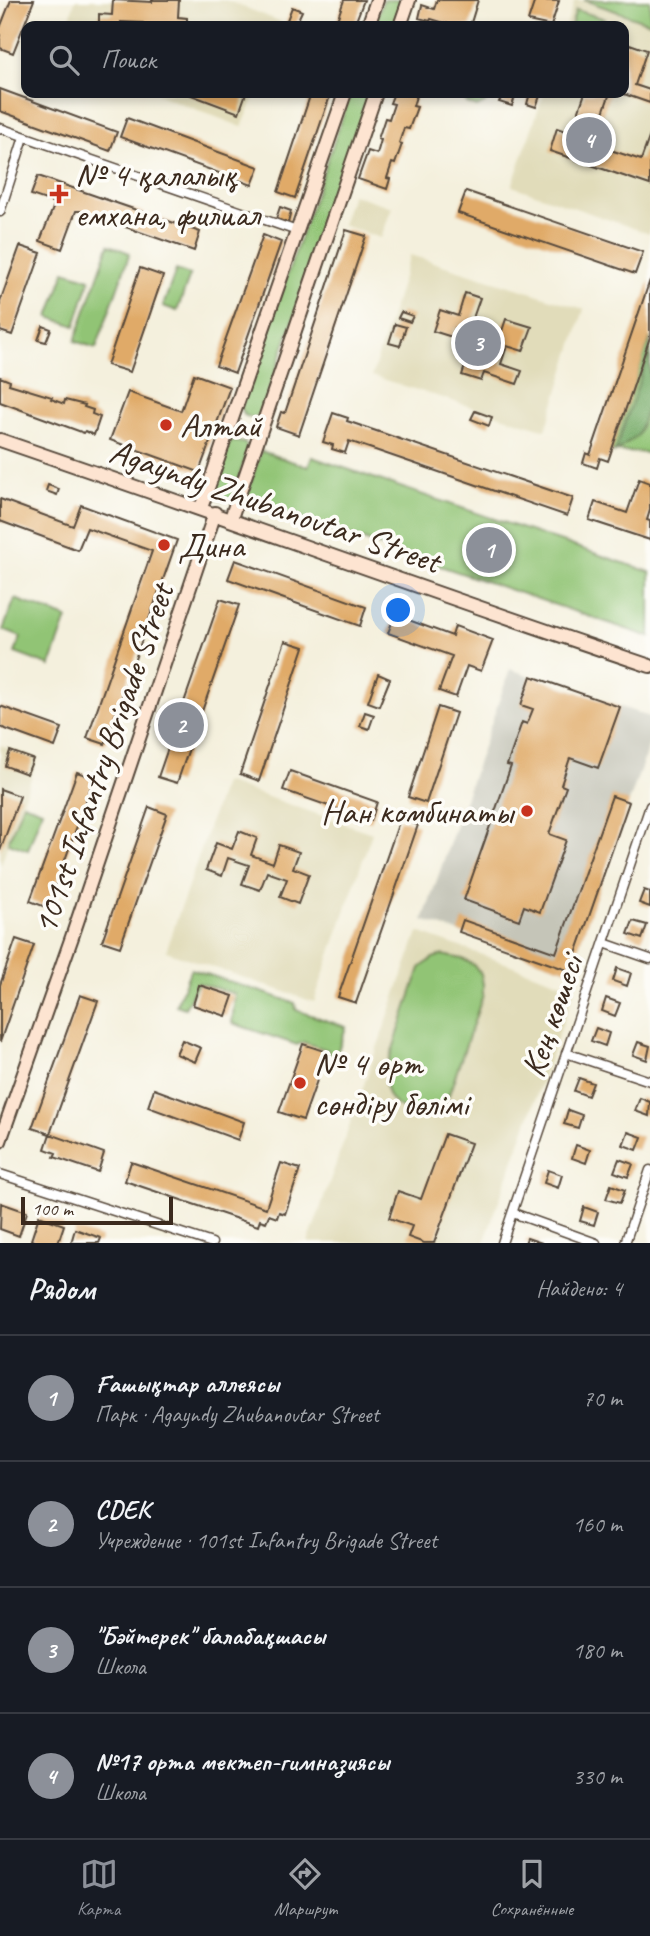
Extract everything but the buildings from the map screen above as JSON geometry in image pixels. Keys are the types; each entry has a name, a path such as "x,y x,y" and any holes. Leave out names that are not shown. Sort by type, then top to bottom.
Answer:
{"street":[{"path":"370,21 377,0"},
{"path":"402,21 409,0"},
{"path":"201,508 343,98"},
{"path":"231,518 374,98"},
{"path":"0,128 297,231"},
{"path":"0,212 24,137"},
{"name":"Agayndy Zhubanovtar Street","path":"0,440 231,518 514,621 650,666"},
{"name":"101st Infantry Brigade Street","path":"0,1142 77,924 215,513"},
{"name":"Кең көшесі","path":"502,1243 650,806"},
{"path":"640,837 650,841"},
{"path":"604,943 650,959"},
{"path":"566,1053 650,1081"},
{"path":"625,1243 650,1170"},
{"path":"0,1174 212,1243"},
{"path":"513,1213 596,1243"}],"shaded area":[{"path":"75,0 226,0 278,21 69,21"},
{"path":"575,0 584,0 650,23 650,234 512,186 542,98 629,98 629,21 568,21"},
{"path":"167,98 254,98 242,127"},
{"path":"352,194 392,207 381,238 342,225"},
{"path":"410,255 584,309 546,430 372,376"},
{"path":"510,669 650,717 650,742 570,971 423,920"},
{"path":"0,745 38,758 0,867"},
{"path":"224,782 372,833 314,1002 166,951"},
{"path":"418,932 575,988 484,1243 308,1243"}],"green space":[{"path":"383,0 400,0 396,21 376,21"},
{"path":"584,0 650,0 650,23"},
{"path":"576,10 605,19 604,21 573,21"},
{"path":"349,98 369,98 261,414 252,418 244,415 241,407"},
{"path":"465,98 487,98 485,103 477,107 466,103"},
{"path":"109,245 130,253 96,348 75,341"},
{"path":"176,270 190,275 177,311 163,306"},
{"path":"65,271 90,279 75,326 49,317"},
{"path":"650,337 650,453 611,451"},
{"path":"650,350 650,400 638,435 615,452"},
{"path":"232,441 245,443 248,450 232,498 223,501 216,497 213,490"},
{"path":"261,451 308,467 312,457 650,572 650,637 245,500"},
{"path":"15,599 67,618 50,666 15,653 21,637 3,630"},
{"path":"23,803 42,810 28,850 8,843"},
{"path":"442,955 463,959 474,965 481,974 483,995 446,1103 439,1111 416,1112 398,1106 392,1100 385,1082 386,1070 420,968"},
{"path":"191,969 295,1003 296,1010 346,1027 335,1059 330,1057 328,1050 303,1042 297,1045 232,1023 235,994 198,983 185,1008 176,1005"}],"place":[{"name":"№17 орта мектеп-гимназиясы","path":"589,140"},
{"name":"№ 4 қалалық емхана, филиал","path":"59,194"},
{"name":"\"Бәйтерек\" балабақшасы","path":"478,343"},
{"name":"Алтай","path":"166,425"},
{"name":"Дина","path":"164,545"},
{"name":"Ғашықтар аллеясы","path":"489,550"},
{"name":"CDEK","path":"181,725"},
{"name":"Нан комбинаты","path":"527,811"},
{"name":"№ 4 өрт сөндіру бөлімі","path":"300,1083"}]}
